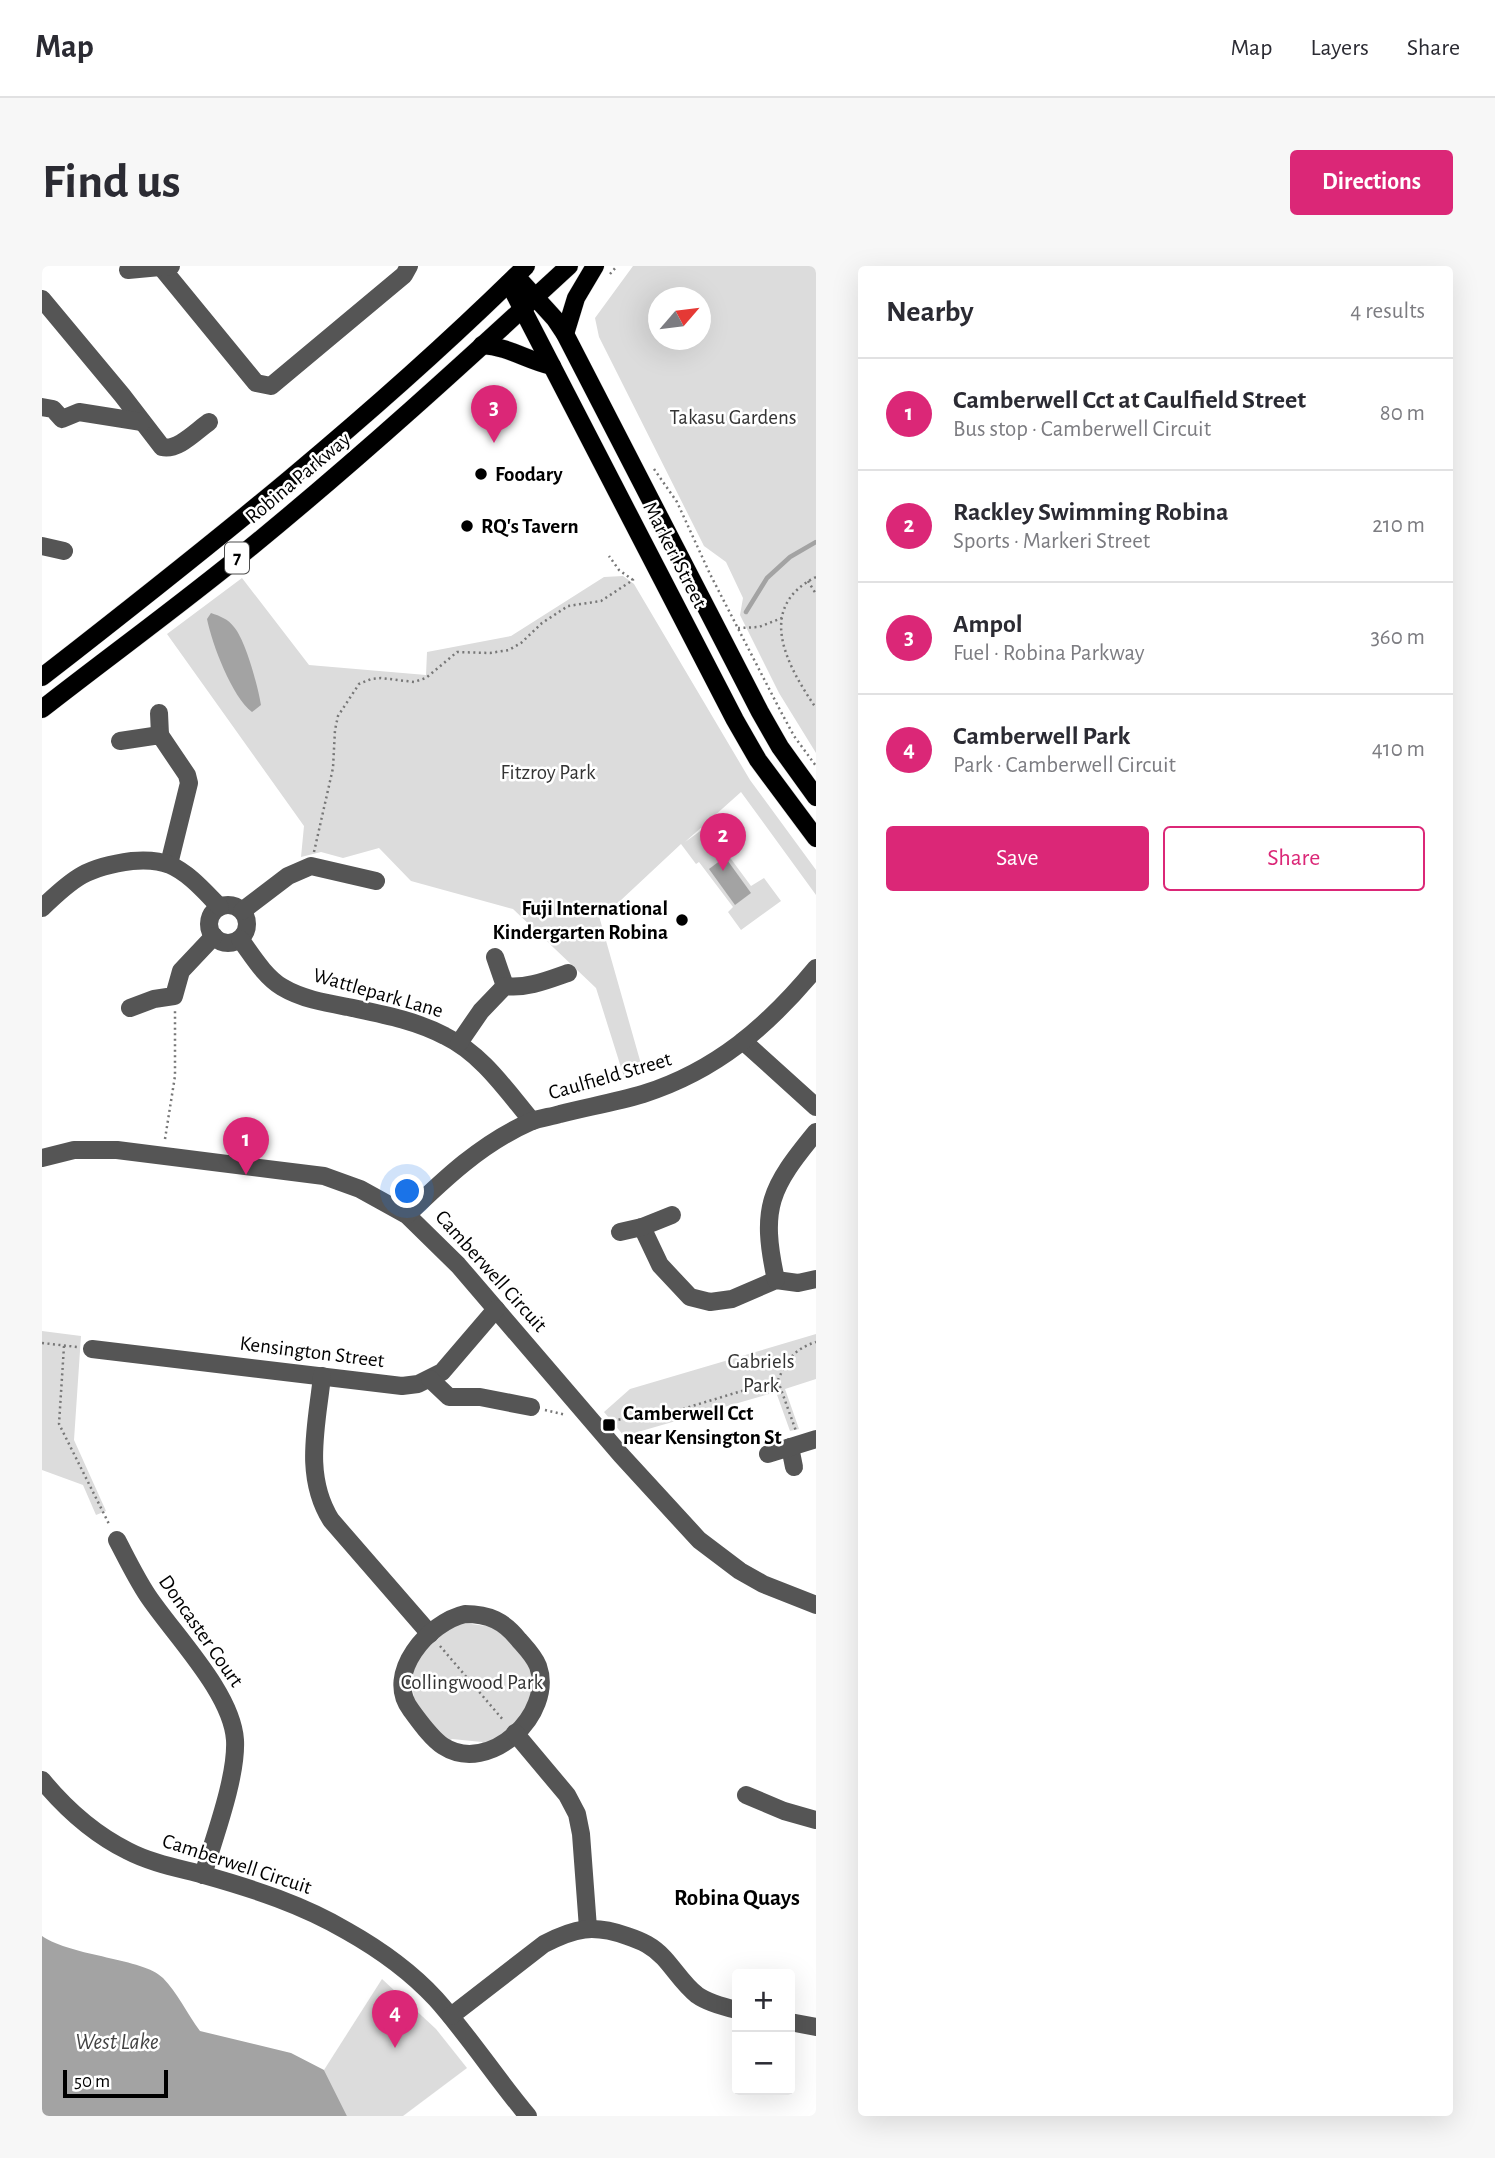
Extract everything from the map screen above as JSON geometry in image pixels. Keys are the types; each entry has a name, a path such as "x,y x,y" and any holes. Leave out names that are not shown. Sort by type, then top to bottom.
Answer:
{"main road":[{"name":"Robina Parkway","path":"42,709 249,549 383,437 569,266"},
{"path":"565,334 576,298 595,266"},
{"name":"Robina Parkway","path":"42,677 233,528 332,443 517,275"},
{"name":"Markeri Street","path":"517,275 552,366 735,720 770,778 816,838"},
{"name":"Markeri Street","path":"529,303 565,334 760,712 780,747 816,797"},
{"path":"482,345 506,348 532,361 552,366"}],"street":[{"path":"128,270 166,267 256,383 271,386 404,275 409,266"},
{"path":"42,299 162,447 169,449 209,422"},
{"path":"42,407 53,409 62,419 79,412 142,422"},
{"path":"42,546 64,551"},
{"path":"159,713 160,735 187,775 189,783 169,864"},
{"path":"120,741 160,735"},
{"path":"42,882 48,902 72,880 101,865 145,860 169,864 186,874 220,907"},
{"path":"242,911 288,876 311,866 376,881"},
{"path":"230,905 242,911 247,920 247,928 240,939 224,943 214,936 209,923 211,916 220,907 230,905"},
{"path":"131,1008 154,999 174,996 181,971 214,936"},
{"name":"Wattlepark Lane","path":"240,939 267,974 281,986 305,997 403,1019 459,1043 496,1077 532,1121"},
{"path":"495,957 505,986"},
{"name":"Caulfield Street","path":"407,1215 452,1171 502,1137 532,1121 643,1094 692,1076 743,1041 784,1004 816,968"},
{"path":"505,986 529,985 568,973"},
{"path":"459,1043 481,1011 505,986"},
{"path":"743,1041 816,1107"},
{"path":"776,1280 768,1230 770,1207 778,1182 816,1132"},
{"name":"Camberwell Circuit","path":"42,1158 57,1153 92,1149 117,1150 324,1176 360,1189 407,1215 442,1247 678,1520 699,1540 740,1571 763,1584 816,1605"},
{"path":"620,1232 672,1215"},
{"path":"642,1227 660,1265 690,1297 710,1302 732,1299 776,1280 798,1283 816,1279"},
{"name":"Kensington Street","path":"92,1349 402,1386 430,1379 453,1361 496,1309"},
{"path":"322,1376 313,1457 320,1499 331,1520 425,1639"},
{"path":"430,1379 449,1397 469,1396 531,1407"},
{"path":"768,1454 802,1443"},
{"path":"794,1467 802,1443"},
{"name":"Doncaster Court","path":"117,1540 148,1597 216,1689 232,1722 235,1739 234,1760 203,1875"},
{"path":"465,1614 493,1618 512,1632 534,1658 540,1676 539,1701 521,1728 495,1747 473,1753 443,1746 408,1707 403,1689 409,1657 446,1621 465,1614"},
{"path":"521,1728 577,1814 588,1928"},
{"name":"Camberwell Circuit","path":"42,1780 75,1815 128,1851 176,1869 299,1906 348,1931 415,1979 451,2016 528,2116"},
{"path":"746,1795 784,1811 816,1820"},
{"path":"451,2016 544,1944 588,1928 606,1928 646,1942 663,1956 697,1995 732,2009"},
{"path":"795,2023 816,2027"}],"path":[{"path":"604,283 617,266"},
{"path":"654,469 677,502 794,736 816,766"},
{"path":"311,866 333,768 338,716 359,684 381,678 414,682 426,678 457,652 490,653 509,650 568,606 601,601 634,580 619,570 609,556"},
{"path":"816,577 792,594 782,618 781,639 788,662 816,709"},
{"path":"808,581 816,594"},
{"path":"738,628 760,627 782,618"},
{"path":"163,1155 175,1076 174,996"},
{"path":"802,1443 778,1380 789,1357 802,1346 816,1342"},
{"path":"42,1343 92,1349"},
{"path":"64,1346 59,1424 117,1540"},
{"path":"594,1422 656,1417 778,1380"},
{"path":"531,1407 569,1416"},
{"path":"425,1639 428,1651 437,1643 505,1722 517,1712 521,1728"}],"green space":[{"name":"Takasu Gardens","path":"633,266 816,266 816,753 779,693 740,615 743,598 726,562 704,546 599,337 595,318"},
{"name":"Fitzroy Park","path":"623,576 634,584 750,780 816,870 816,895 741,792 685,842 717,819 730,836 720,844 751,886 764,878 781,901 741,930 728,912 733,907 699,862 696,864 681,844 620,901 599,916 643,1071 624,1077 596,988 513,909 411,881 379,848 343,858 321,852 301,857 304,826 167,634 242,578 309,665 426,675 427,652 511,636 604,577"},
{"path":"42,1331 81,1336 74,1440 106,1511 96,1515 83,1485 42,1470"},
{"name":"Gabriels Park","path":"816,1334 816,1379 785,1389 799,1429 790,1431 776,1392 624,1436 604,1412 630,1389"},
{"name":"Collingwood Park","path":"464,1623 493,1627 530,1659 532,1686 527,1715 486,1747 482,1742 452,1739 446,1743 415,1710 412,1680 416,1653 442,1629"},
{"path":"382,1979 436,2029 467,2068 403,2116 347,2116 324,2070"}],"water":[{"path":"211,613 229,622 243,643 261,705 252,712 237,695 218,655 207,619"},
{"path":"725,857 751,893 735,905 709,869"},
{"name":"West Lake","path":"42,1936 71,1949 124,1961 153,1971 168,1984 200,2031 291,2053 324,2070 347,2116 42,2116"}],"waterway":[{"path":"746,612 767,578 790,557 816,542"}],"place":[{"name":"Ampol","path":"494,443"},
{"name":"Foodary","path":"481,474"},
{"name":"RQ's Tavern","path":"467,526"},
{"name":"Rackley Swimming Robina","path":"723,871"},
{"name":"Fuji International Kindergarten Robina","path":"682,920"},
{"name":"Camberwell Cct at Caulfield Street","path":"246,1175"},
{"name":"Camberwell Cct near Kensington St","path":"609,1425"},
{"name":"Camberwell Park","path":"395,2048"}],"district":[{"name":"Robina Quays","path":"737,1898"}]}
